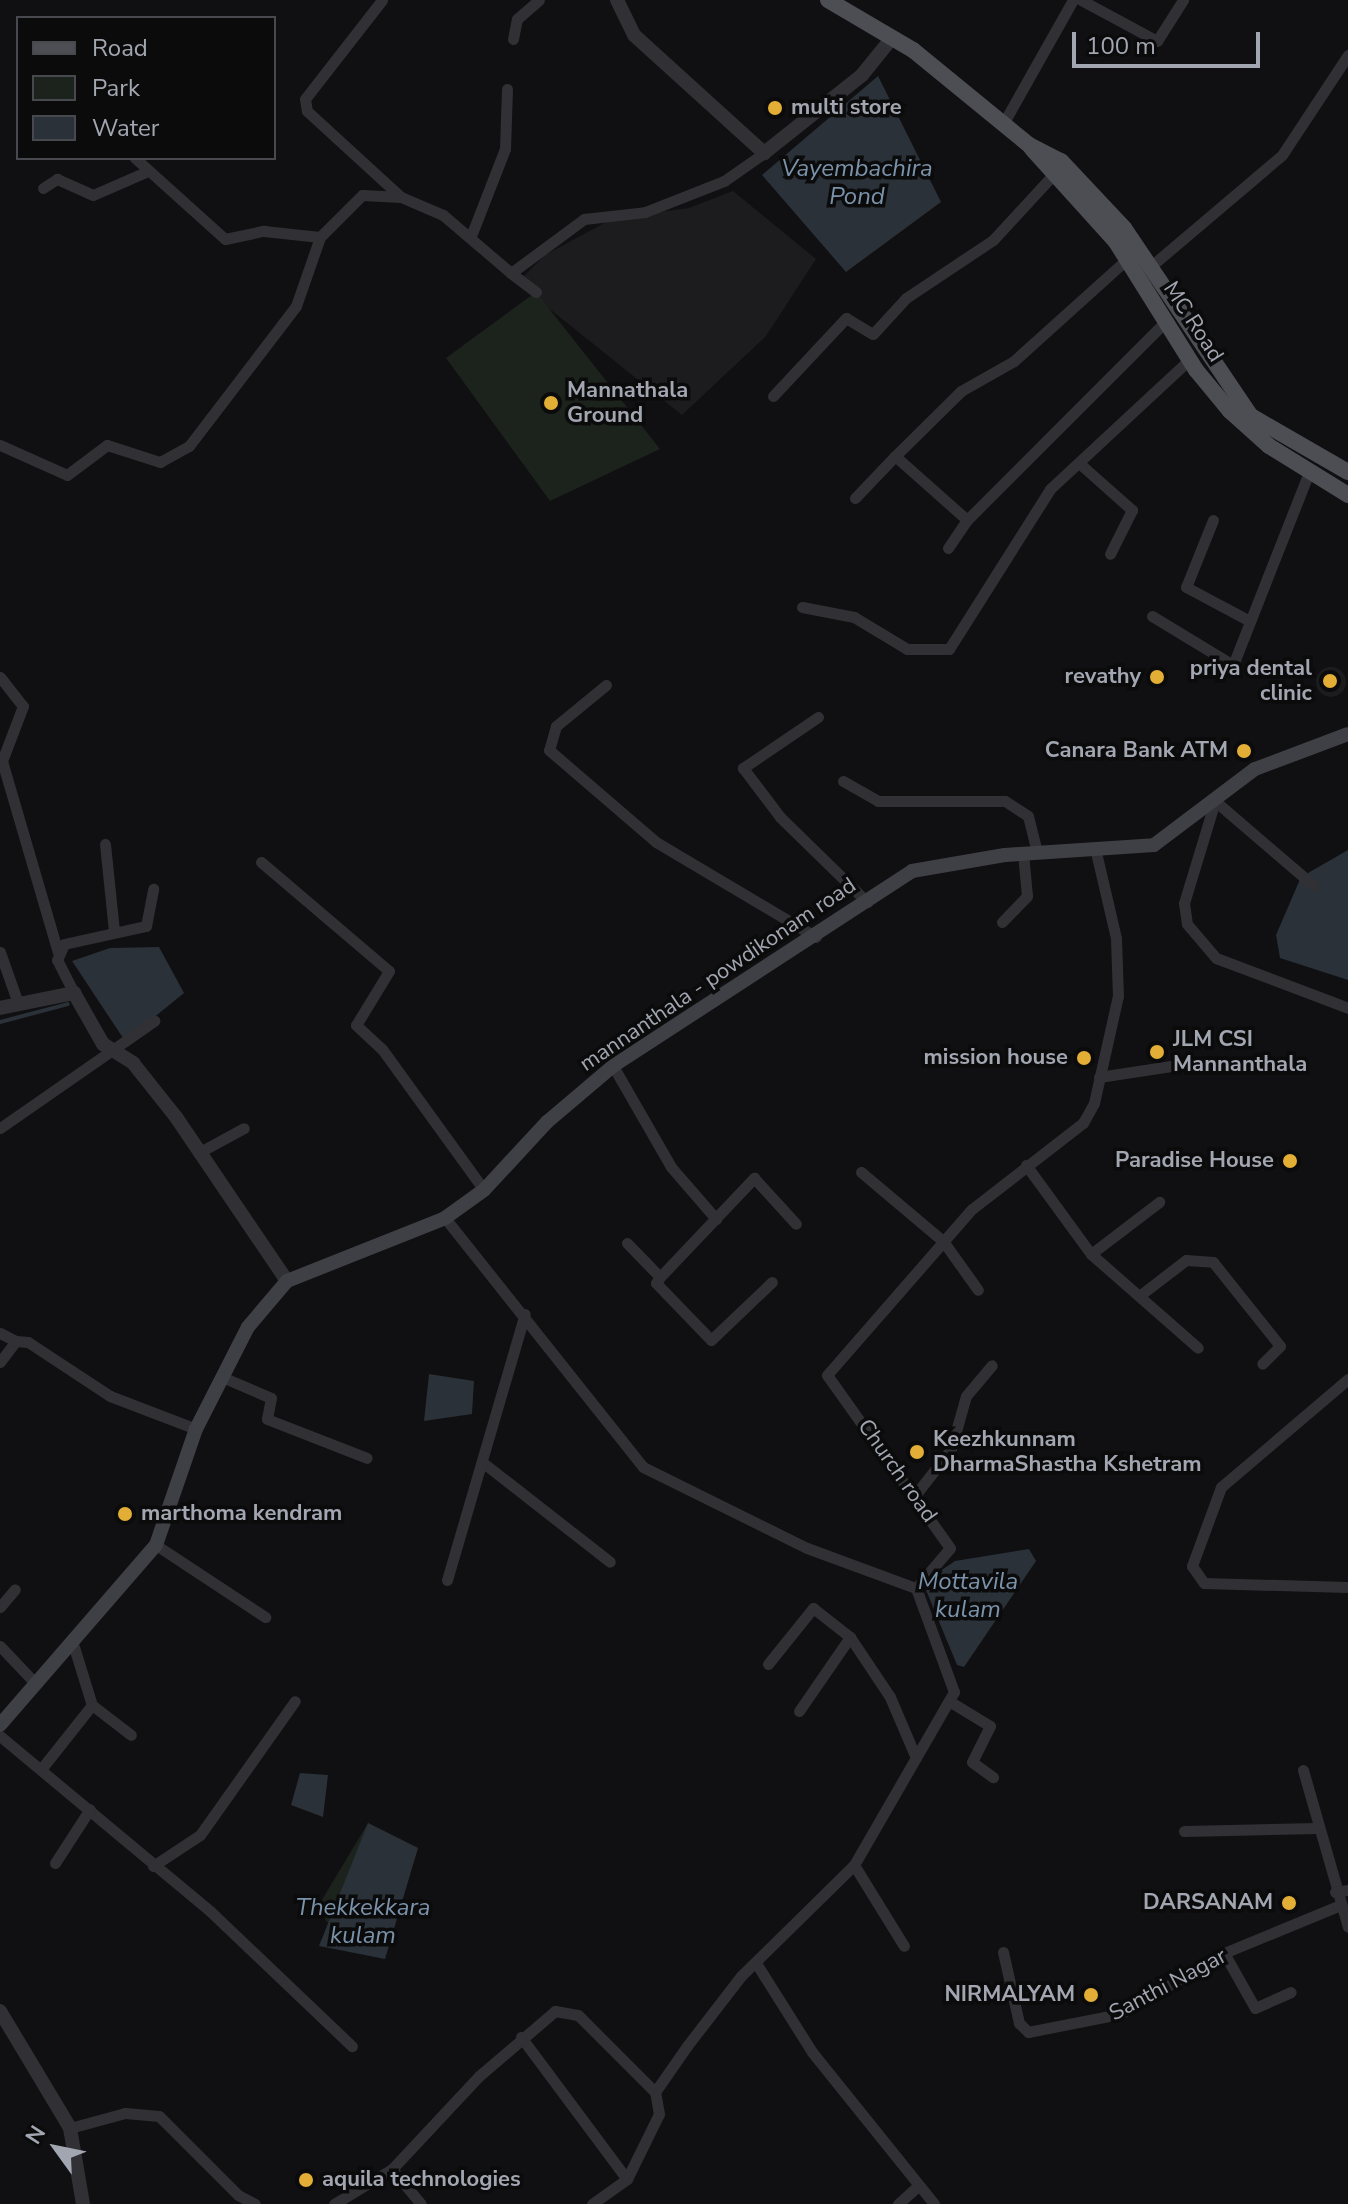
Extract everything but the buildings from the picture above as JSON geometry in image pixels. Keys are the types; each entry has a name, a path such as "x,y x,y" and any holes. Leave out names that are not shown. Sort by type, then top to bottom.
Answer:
{"main road":[{"name":"MC Road","path":"828,0 892,38 1029,145 1061,161 1103,202 1251,416 1348,472"},
{"name":"MC Road","path":"1029,145 1052,176 1088,208 1126,260 1189,360 1249,429 1309,472 1348,495"},
{"name":"mannanthala - powdikonam road","path":"0,1725 34,1682 74,1647 156,1545 196,1429 259,1309 287,1281 445,1218 484,1190 547,1122 613,1066 816,937 912,871 1030,853 1154,845 1255,769 1348,734"}],"street":[{"path":"382,0 305,99 317,122 401,197 471,236 536,292"},
{"path":"513,39 517,19 539,0"},
{"path":"617,0 634,35 764,153"},
{"path":"1003,124 1073,0"},
{"path":"1081,0 1157,41 1183,0"},
{"path":"511,273 584,219 645,212 724,181 862,75 892,38"},
{"path":"1150,267 1282,155 1348,55"},
{"path":"471,236 505,149 507,89"},
{"path":"137,160 225,239 264,231 320,237"},
{"path":"43,188 57,179 93,195 148,171"},
{"path":"773,396 846,318 873,334 906,298 993,240 1052,176"},
{"path":"0,445 67,475 107,445 160,462 189,446 272,343 296,306 320,237 362,195 401,197"},
{"path":"855,498 961,391 1014,361 1126,260"},
{"path":"948,548 967,520 1165,322"},
{"path":"802,607 854,617 907,649 949,649 1028,516 1079,463 1189,360"},
{"path":"895,456 967,520"},
{"path":"1079,463 1132,510 1110,554"},
{"path":"1152,616 1233,665 1309,472"},
{"path":"1213,520 1186,587 1250,621"},
{"path":"0,677 23,706 1,762 58,952 74,993 112,1053 133,1063 287,1281"},
{"path":"606,685 556,726 549,750 656,842 816,937"},
{"path":"818,717 743,768 780,817 867,902"},
{"path":"843,781 878,801 1005,801 1028,816 1030,853 1027,896 1002,922"},
{"path":"1313,885 1215,801 1184,903 1198,943 1216,958 1348,1008"},
{"path":"105,844 114,931"},
{"name":"Church road","path":"916,1588 950,1548 916,1494 827,1375 943,1241 1026,1165 1083,1123 1099,1077 1118,996 1116,938 1095,848"},
{"path":"261,862 389,971 356,1025 382,1049 484,1190"},
{"path":"58,952 114,931 146,926 153,889"},
{"path":"0,952 18,1003"},
{"path":"0,1008 74,993"},
{"path":"0,1128 154,1021"},
{"path":"1099,1077 1184,1064"},
{"path":"613,1066 671,1167 716,1219"},
{"path":"198,1153 244,1128"},
{"path":"1026,1165 1091,1254 1143,1293 1198,1348"},
{"path":"861,1172 943,1241 978,1290"},
{"path":"772,1282 711,1340 656,1283 754,1178 796,1224"},
{"path":"1091,1254 1159,1202"},
{"path":"445,1218 525,1314 643,1467 807,1548 916,1588 956,1684 854,1865 756,1963 655,2092"},
{"path":"627,1243 660,1277"},
{"path":"1143,1293 1186,1260 1213,1262 1280,1346 1262,1364"},
{"path":"447,1580 486,1465 525,1314"},
{"path":"0,1333 110,1396 196,1429"},
{"path":"0,1362 16,1341"},
{"path":"916,1494 951,1449 966,1396 992,1365"},
{"path":"222,1377 271,1398 267,1419 367,1458"},
{"path":"1348,1379 1221,1487 1192,1566 1204,1583 1348,1587"},
{"path":"486,1465 610,1562"},
{"path":"156,1545 265,1617"},
{"path":"0,1607 15,1589"},
{"path":"768,1664 813,1608 850,1637 890,1697 916,1758"},
{"path":"799,1711 850,1637"},
{"path":"0,1646 34,1682"},
{"path":"74,1647 92,1705 131,1735"},
{"path":"153,1866 200,1835 295,1701"},
{"path":"949,1701 990,1726 972,1762 993,1777"},
{"path":"42,1768 92,1705"},
{"path":"0,1736 90,1809 352,2046"},
{"path":"1303,1770 1338,1906 1348,1927"},
{"path":"55,1863 90,1809"},
{"path":"1184,1831 1318,1828"},
{"path":"854,1865 904,1946"},
{"path":"1335,1892 1348,1890"},
{"name":"Santhi Nagar","path":"1003,1952 1019,2023 1028,2032 1120,2014 1224,1953 1338,1906"},
{"path":"1224,1953 1255,2008 1291,1992"},
{"path":"756,1963 812,2052 916,2188 934,2204"},
{"path":"334,2204 392,2169 521,2037 548,2014 568,2010 655,2092 659,2114 627,2179 592,2204"},
{"path":"0,2011 70,2128 83,2204"},
{"path":"521,2037 627,2179"},
{"path":"70,2128 99,2117 159,2116 229,2188 255,2204"},
{"path":"392,2169 421,2204"},
{"path":"898,2204 916,2188"}],"shaded area":[{"path":"733,191 816,259 766,336 682,415 536,298 523,277 545,255 614,218 689,208"},
{"name":"priya dental clinic","path":"1331,667 1337,668 1345,676 1345,688 1337,696 1331,697 1325,696 1317,688 1316,682 1317,676 1325,668"}],"green space":[{"name":"Mannathala Ground","path":"536,292 660,449 550,501 446,358"},
{"name":"Thekkekkara kulam","path":"368,1823 418,1848 405,1887 350,1940 326,1921 320,1903"}],"water":[{"name":"Vayembachira Pond","path":"878,76 941,202 846,272 762,175"},
{"path":"1348,850 1348,980 1280,958 1276,935 1301,877"},
{"path":"159,947 184,993 125,1041 72,961 110,948"},
{"path":"429,1374 474,1381 472,1414 424,1421"},
{"name":"Mottavila kulam","path":"1029,1549 1036,1561 964,1667 957,1665 926,1590 933,1576 955,1561"},
{"path":"300,1773 328,1775 323,1817 291,1805"},
{"name":"Thekkekkara kulam","path":"368,1823 418,1848 385,1959 319,1946"}],"waterway":[{"path":"0,1022 68,1004"}],"place":[{"name":"multi store","path":"775,108"},
{"name":"Mannathala Ground","path":"551,403"},
{"name":"revathy","path":"1157,677"},
{"name":"priya dental clinic","path":"1330,681"},
{"name":"Canara Bank ATM","path":"1244,751"},
{"name":"JLM CSI Mannanthala","path":"1157,1052"},
{"name":"mission house","path":"1084,1058"},
{"name":"Paradise House","path":"1290,1161"},
{"name":"Keezhkunnam DharmaShastha Kshetram","path":"917,1452"},
{"name":"marthoma kendram","path":"125,1514"},
{"name":"DARSANAM","path":"1289,1903"},
{"name":"NIRMALYAM","path":"1091,1995"},
{"name":"aquila technologies","path":"306,2180"}]}
